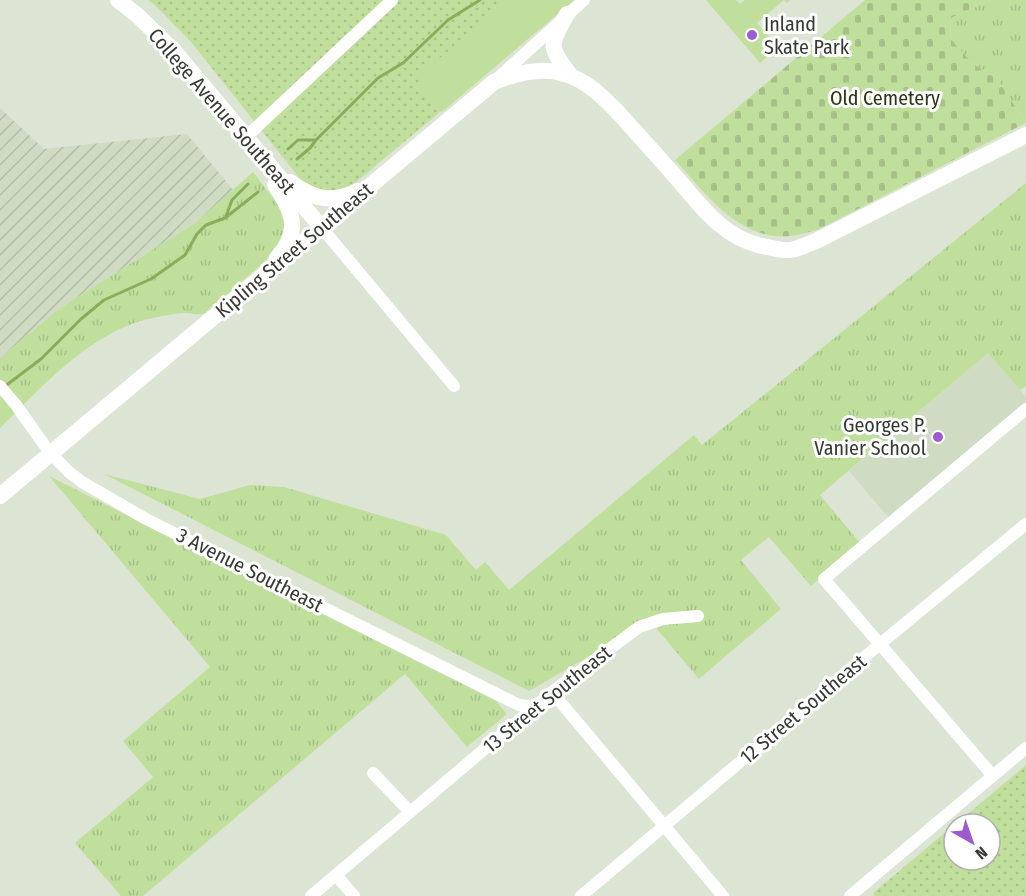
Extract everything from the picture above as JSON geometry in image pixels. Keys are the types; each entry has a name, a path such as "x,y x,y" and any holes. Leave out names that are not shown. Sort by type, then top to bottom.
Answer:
{"street":[{"name":"College Avenue Southeast","path":"118,0 175,52 321,227"},
{"path":"261,277 281,254 288,241 292,218 250,142 392,0"},
{"name":"Kipling Street Southeast","path":"0,496 482,93 584,0"},
{"path":"567,14 554,39 554,51 571,76"},
{"path":"482,93 494,82 530,71 551,71 586,83 608,101 720,225 746,242 790,250 816,242 1026,135"},
{"path":"274,171 308,194 332,199 345,197 372,185"},
{"path":"321,227 454,386"},
{"name":"3 Avenue Southeast","path":"0,386 50,453 82,482 146,519 519,705 535,707"},
{"path":"993,776 824,579 1026,409"},
{"name":"12 Street Southeast","path":"581,896 1026,524"},
{"name":"13 Street Southeast","path":"311,896 552,692 639,627 663,620 698,616"},
{"path":"552,692 723,896"},
{"path":"854,895 1026,748"},
{"path":"373,773 410,812"},
{"path":"336,875 354,896"}],"shaded area":[{"path":"0,108 44,149 187,134 233,190 195,223 60,308 0,358"},
{"name":"Georges P. Vanier School","path":"988,353 1026,397 1026,402 889,518 849,471"}],"green space":[{"path":"148,0 574,0 356,182 341,189 327,191 314,188 300,179 192,43"},
{"path":"508,0 574,0 442,112 419,85 422,73"},
{"name":"Inland Skate Park","path":"706,0 736,0 740,4 745,0 784,0 757,23 778,47 760,63"},
{"name":"Old Cemetery","path":"865,0 991,0 951,18 950,38 972,63 997,79 1026,123 817,230 790,236 772,236 739,223 711,200 675,160"},
{"path":"991,0 1026,0 1026,123 997,79 972,63 950,38 951,18"},
{"path":"253,172 285,214 287,228 282,239 262,264 205,313 177,314 141,321 117,330 98,341 63,367 0,428 0,358 60,308 195,223"},
{"path":"1026,183 1026,386 1020,390 988,353 820,495 861,544 811,586 769,537 741,560 781,609 699,679 650,621 529,691 104,474 200,499 250,485 284,487 446,535 476,570 485,562 509,590 694,435 702,445"},
{"path":"49,476 496,701 507,714 467,747 405,674 143,896 121,896 75,843 153,777 123,741 210,667"},
{"path":"1026,765 1026,896 875,896 873,893 942,835 942,872 1002,872 1002,812 970,812"}],"waterway":[{"path":"297,159 378,78 403,63 448,20 480,0"},
{"path":"288,149 298,140 316,140"},
{"path":"226,216 232,200 248,184"},
{"path":"4,387 41,359 81,319 104,300 151,279 185,255 197,234 206,225 225,218 258,192"}],"place":[{"name":"Inland Skate Park","path":"752,35"},
{"name":"Georges P. Vanier School","path":"938,437"}]}
